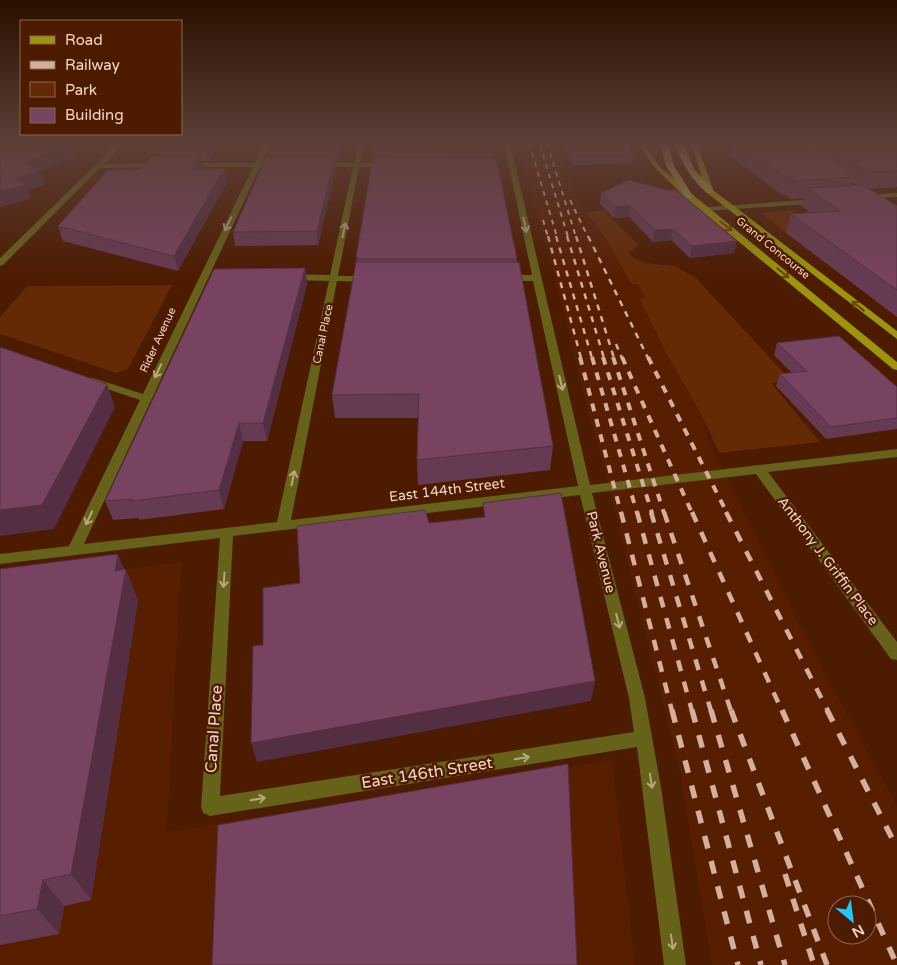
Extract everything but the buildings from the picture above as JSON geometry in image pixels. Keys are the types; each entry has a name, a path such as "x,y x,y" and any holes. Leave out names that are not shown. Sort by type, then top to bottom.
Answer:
{"highway":[{"path":"684,188 689,196"},
{"path":"706,188 710,191"}],"main road":[{"name":"Grand Concourse","path":"680,188 897,367"},
{"name":"Grand Concourse","path":"710,191 897,336"}],"street":[{"path":"0,263 77,188"},
{"name":"Rider Avenue","path":"74,550 145,398 207,277 247,188"},
{"name":"Canal Place","path":"283,526 352,188"},
{"name":"Park Avenue","path":"514,188 537,278 585,489 637,698 675,965"},
{"path":"880,206 862,196 897,195"},
{"path":"706,209 824,200"},
{"path":"276,277 374,279"},
{"path":"490,278 537,278"},
{"path":"82,377 145,398"},
{"name":"East 144th Street","path":"0,559 897,453"},
{"name":"Anthony J. Griffin Place","path":"755,469 897,654"},
{"name":"Canal Place","path":"210,807 227,531"},
{"name":"East 146th Street","path":"210,807 644,738"}],"shaded area":[{"path":"530,188 574,188 581,206 609,243 631,284 637,284 645,298 641,298 666,353 700,412 713,450 807,641 897,806 897,965 712,965 679,767 603,462 551,261"},
{"path":"181,562 167,832 612,760 635,965 0,965 0,585"}],"green space":[{"path":"604,210 638,245 628,254 645,263 675,266 695,277 786,375 782,380 772,384 820,442 719,453 700,412 666,353 640,299 645,297 637,284 631,284 609,243 586,212"},
{"path":"793,210 820,230 786,233 761,213"},
{"path":"172,285 128,369 116,373 0,334 0,317 27,286"}],"railway":[{"path":"542,188 557,237"},
{"path":"553,188 568,237"},
{"path":"561,188 576,237"},
{"path":"570,200 588,237"},
{"path":"543,220 548,237"},
{"path":"548,236 581,358"},
{"path":"556,236 592,358"},
{"path":"567,236 604,358"},
{"path":"576,236 614,358"},
{"path":"588,236 648,358"},
{"path":"616,344 622,358"},
{"path":"580,357 621,513"},
{"path":"592,357 637,513"},
{"path":"603,357 652,513"},
{"path":"613,357 664,513"},
{"path":"622,357 692,513"},
{"path":"648,357 727,513"},
{"path":"621,512 672,711"},
{"path":"637,512 692,711"},
{"path":"651,512 711,711"},
{"path":"664,512 731,711"},
{"path":"692,512 782,711"},
{"path":"726,512 828,711"},
{"path":"672,710 738,965"},
{"path":"692,710 761,965"},
{"path":"711,710 785,965"},
{"path":"731,710 827,965"},
{"path":"782,710 897,965"},
{"path":"827,710 897,848"},
{"path":"785,874 814,965"}]}
